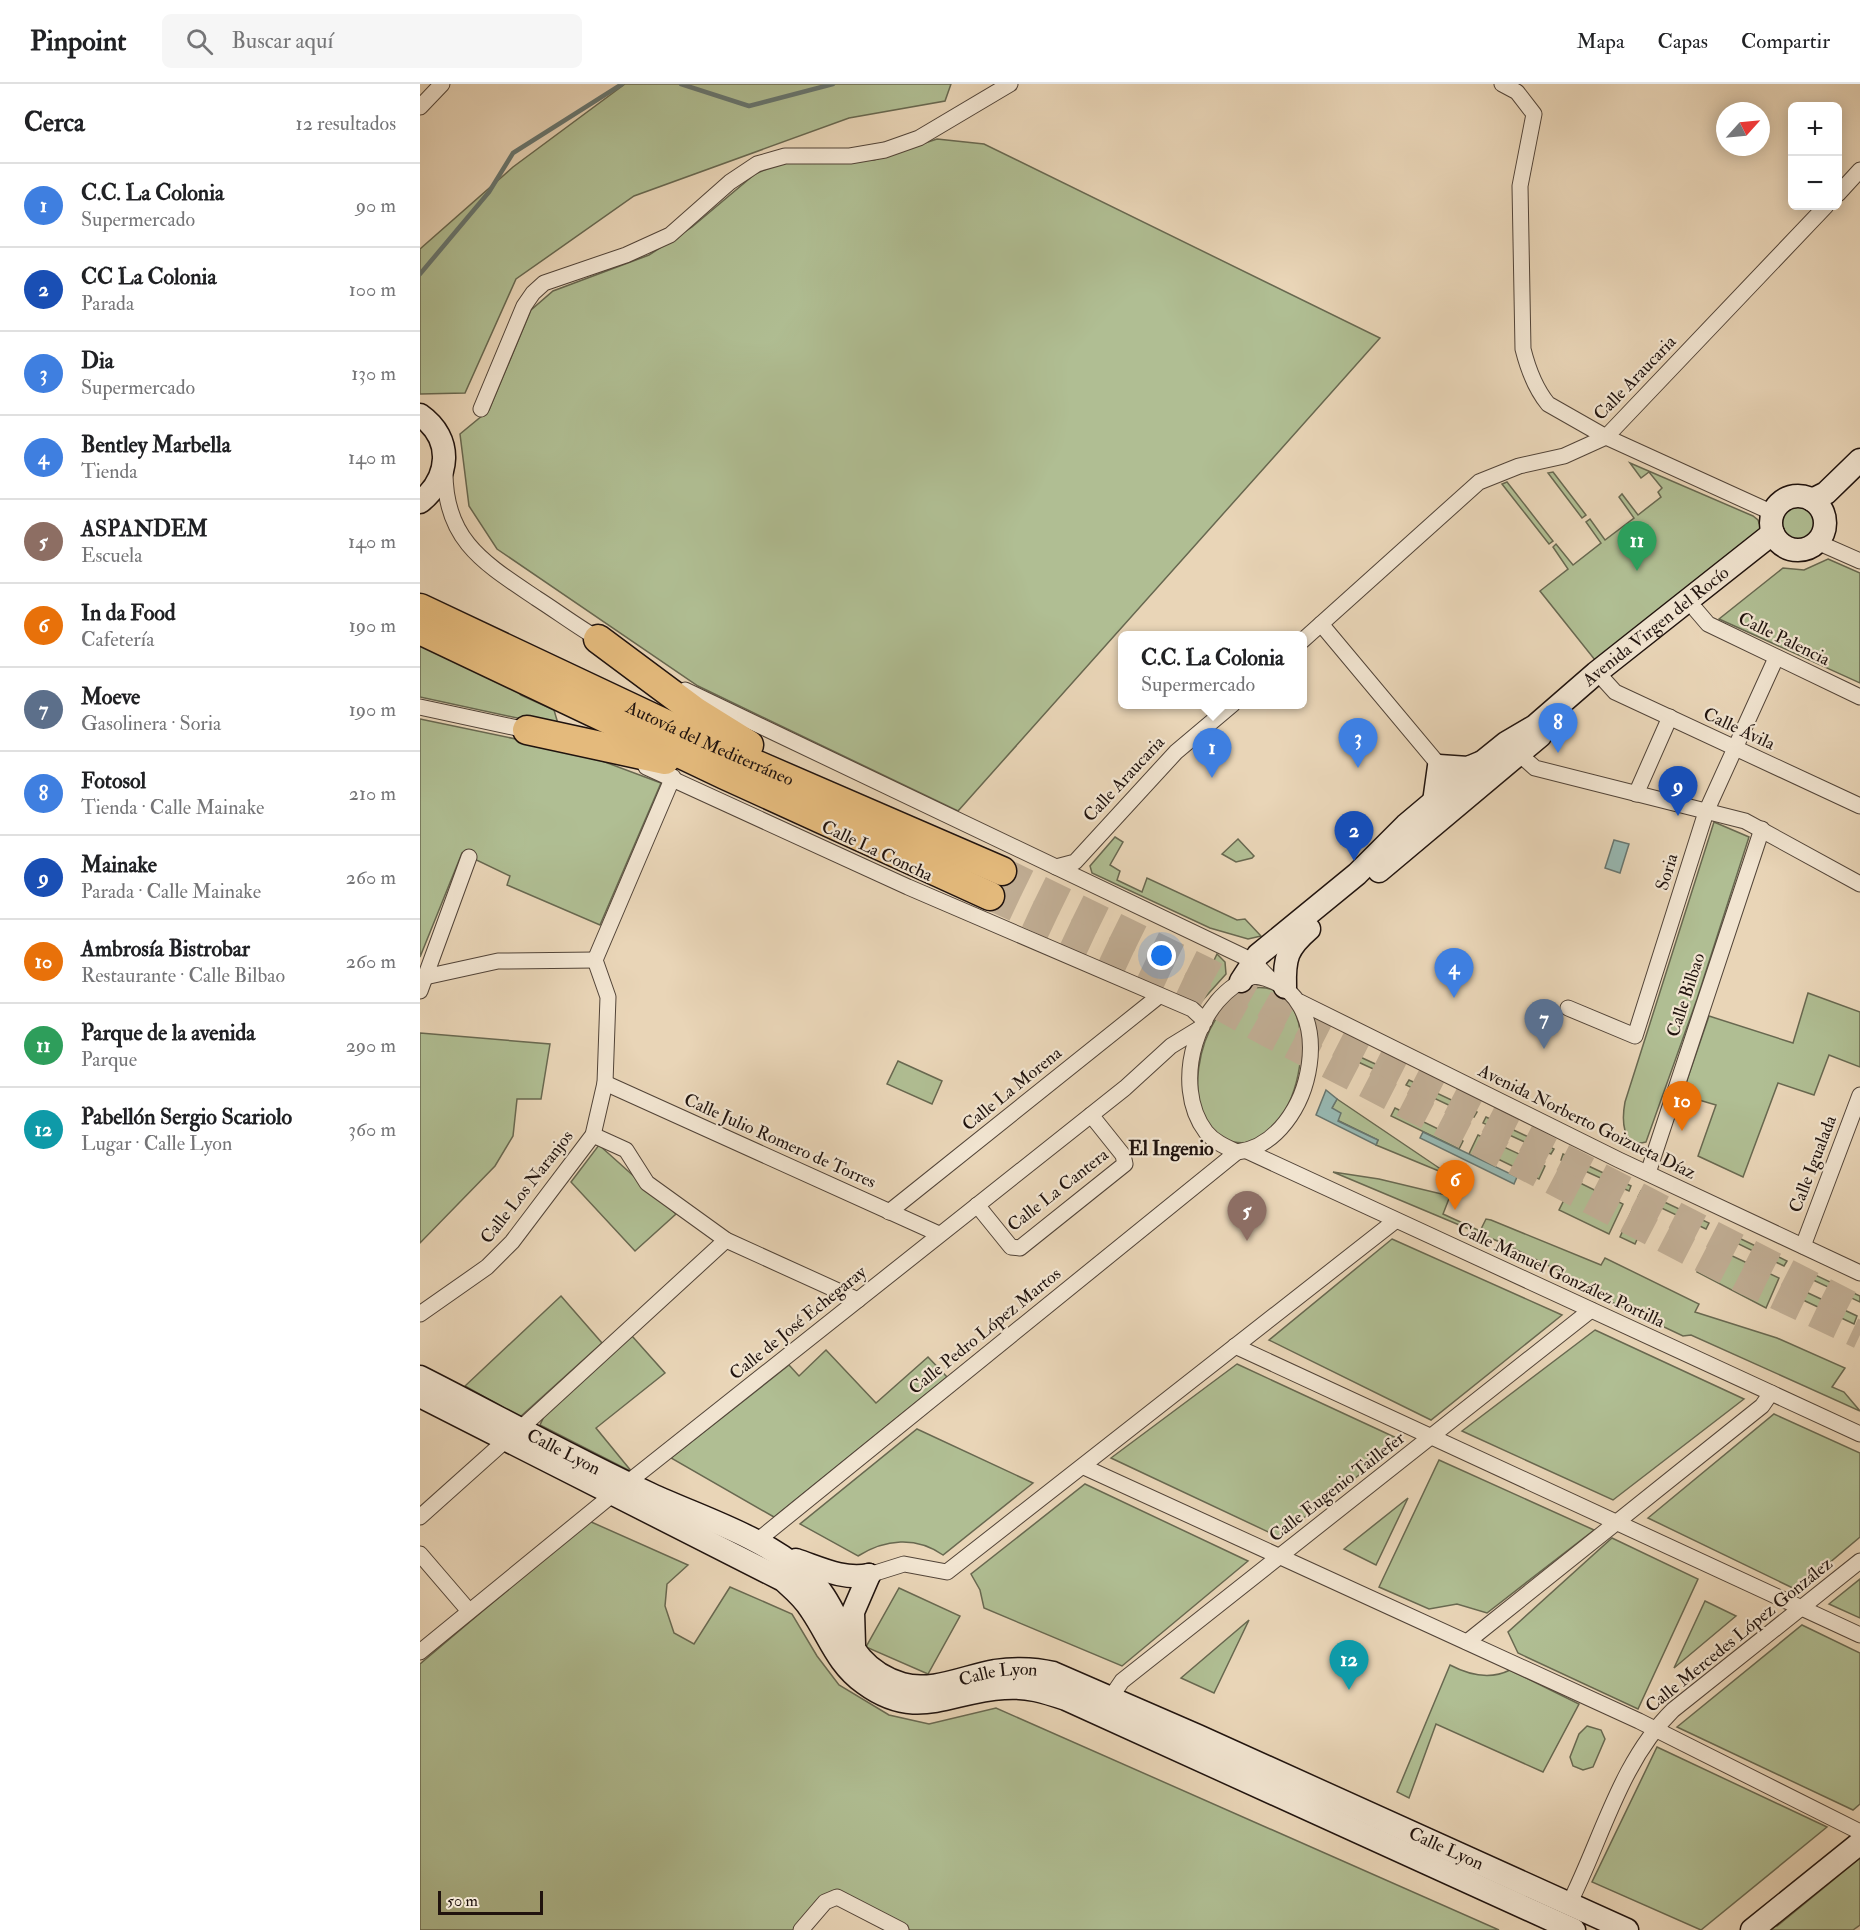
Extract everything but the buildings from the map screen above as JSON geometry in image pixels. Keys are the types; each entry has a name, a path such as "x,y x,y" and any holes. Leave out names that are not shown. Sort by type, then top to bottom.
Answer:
{"highway":[{"name":"Autovía del Mediterráneo","path":"420,608 704,742 893,824 996,884 725,776 420,630"},
{"path":"598,639 725,731 854,797 893,824"},
{"path":"527,730 725,776"}],"street":[{"path":"420,107 442,84"},
{"path":"481,409 524,306 533,292 544,283 626,255 670,235 730,182 757,164 785,156 850,156 885,150 919,138 1010,84"},
{"path":"1502,84 1517,92 1534,114"},
{"path":"1524,84 1533,98 1534,114 1520,186 1523,350 1530,375 1548,404 1776,530 1798,550 1817,542 1825,528 1817,506 1799,496 1786,499 1776,530"},
{"path":"1842,190 1860,170"},
{"name":"Calle Araucaria","path":"1307,637 1479,482 1509,469 1564,456 1606,437 1822,210"},
{"path":"420,415 431,424 442,441 448,509 461,535 483,562 598,639 689,692 1253,961 1285,989 1307,1025 1310,1045 1304,1085 1296,1107 1274,1136 1242,1151 1223,1146 1207,1133 1192,1101 1190,1065 1204,1024 1229,990 1241,981 1254,976 1285,989"},
{"path":"1817,506 1826,493 1860,460"},
{"path":"420,502 438,484 445,468"},
{"path":"1817,506 1860,479"},
{"name":"Avenida Virgen del Rocío","path":"1285,989 1284,963 1289,949 1298,939 1605,681 1696,610 1776,530"},
{"name":"Avenida Virgen del Rocío","path":"1241,981 1253,961 1357,874 1434,802 1484,761 1535,726 1614,659 1776,530"},
{"path":"1817,542 1860,561"},
{"name":"Calle Palencia","path":"1696,610 1708,624 1860,697"},
{"path":"1321,624 1456,784 1469,785 1504,758 1519,754 1535,768 1706,813 1739,819 1860,884"},
{"name":"Soria","path":"1568,1008 1635,1036 1706,813 1776,657"},
{"name":"Calle Ávila","path":"1605,681 1615,692 1860,806"},
{"name":"Calle La Concha","path":"420,707 527,730 673,777 908,887 1192,1010 1204,1024"},
{"name":"Calle Araucaria","path":"1075,862 1176,752 1228,709"},
{"path":"1636,794 1670,717"},
{"path":"1439,766 1468,768 1484,761"},
{"path":"1434,802 1439,766"},
{"path":"423,984 498,961 595,960 673,777"},
{"path":"1394,859 1399,847 1456,796 1456,784"},
{"name":"Calle Bilbao","path":"1648,1173 1762,830"},
{"path":"423,984 469,857"},
{"path":"1056,867 1075,862 1077,872 1084,881"},
{"name":"Calle Los Naranjos","path":"420,1314 487,1267 512,1242 593,1135 605,1083 608,998 595,960"},
{"name":"Avenida Norberto Goizueta Díaz","path":"1285,989 1648,1173 1860,1273"},
{"name":"Calle La Morena","path":"889,1212 1159,996"},
{"name":"Calle de José Echegaray","path":"420,1652 620,1489 1090,1115 1171,1046 1204,1024"},
{"name":"Calle Julio Romero de Torres","path":"605,1083 939,1234"},
{"name":"Calle Igualada","path":"1803,1246 1860,1095"},
{"name":"Calle La Cantera","path":"977,1205 1011,1247 1020,1248 1125,1164 1123,1155 1090,1115"},
{"path":"593,1135 626,1150 647,1183 726,1240 858,1300"},
{"name":"Calle Manuel González Portilla","path":"1242,1151 1860,1434"},
{"name":"Calle Pedro López Martos","path":"757,1541 1242,1151"},
{"path":"783,1556 836,1574 856,1578 904,1564 947,1572 1395,1221"},
{"path":"420,1517 726,1240"},
{"name":"Calle Eugenio Taillefer","path":"1111,1697 1122,1681 1591,1310"},
{"path":"1235,1346 1860,1635"},
{"name":"Calle Lyon","path":"420,1377 513,1434 620,1489 783,1580 812,1610 838,1658 864,1684 881,1693 899,1701 925,1704 1001,1688 1035,1689 1066,1699 1574,1930"},
{"path":"1467,1642 1762,1406 1771,1393"},
{"name":"Calle Lyon","path":"420,1396 513,1434"},
{"path":"1083,1467 1467,1642 1860,1832"},
{"name":"Calle Lyon","path":"620,1489 757,1541 783,1556 806,1574 828,1599 855,1653 875,1671 903,1684 926,1686 995,1671 1032,1668 1053,1673 1627,1930"},
{"path":"420,1554 469,1611"},
{"name":"Calle Mercedes López González","path":"1569,1904 1636,1753 1653,1730 1673,1710 1860,1562"},
{"path":"855,1653 853,1612 869,1575"},
{"path":"1752,1930 1860,1844"},
{"path":"801,1930 825,1902 837,1898 901,1930"}],"green space":[{"path":"625,84 951,84 945,101 849,118 634,196 516,279 465,393 420,394 420,249 513,167"},
{"path":"937,139 984,144 1380,338 958,811 698,686 497,549 469,506 460,434 489,410 531,310 553,291 649,255 692,227 755,174 783,162 874,160"},
{"path":"1630,463 1753,516 1758,520 1761,528 1595,660 1540,591 1568,569 1553,547 1556,544 1573,565 1601,543 1586,522 1590,519 1605,540 1634,518 1619,497 1622,494 1638,515 1661,497 1658,492 1662,488 1649,472 1641,478"},
{"path":"1553,472 1586,515 1582,518 1548,473"},
{"path":"1507,482 1553,541 1549,544 1502,484"},
{"path":"1799,507 1811,512 1816,524 1811,536 1799,541 1787,536 1782,524 1787,512"},
{"path":"1828,559 1860,573 1860,683 1719,619 1783,568 1804,570"},
{"path":"420,642 509,683 521,695 554,710 559,727 420,697"},
{"path":"420,719 578,752 661,783 600,925 507,885 510,876 462,853 420,957"},
{"path":"1714,822 1749,837 1697,999 1646,1142 1638,1143 1632,1141 1625,1131 1625,1102"},
{"path":"1115,837 1123,842 1110,865 1120,871 1117,880 1142,892 1147,878 1237,920 1245,919 1261,936 1248,939 1210,928 1092,873 1090,866"},
{"path":"1238,839 1254,856 1252,858 1236,862 1222,854"},
{"path":"1217,954 1225,962 1226,974 1200,1003 1195,1001"},
{"path":"1252,988 1278,992 1293,1009 1301,1035 1300,1066 1292,1096 1277,1122 1258,1139 1234,1142 1215,1133 1203,1116 1198,1093 1199,1068 1205,1042 1216,1018 1232,999"},
{"path":"1808,993 1860,1012 1860,1067 1829,1055 1814,1095 1778,1083 1743,1177 1698,1156 1716,1105 1682,1095 1709,1016 1793,1043"},
{"path":"420,1033 550,1044 541,1099 517,1099 513,1136 495,1166 420,1243"},
{"path":"1345,1050 1397,1074 1395,1079 1343,1055"},
{"path":"898,1061 942,1081 932,1104 887,1084"},
{"path":"1409,1080 1477,1112 1474,1117 1406,1085"},
{"path":"1337,1099 1451,1176 1376,1145 1378,1140 1337,1120 1332,1108"},
{"path":"1395,1108 1463,1141 1459,1149 1391,1116"},
{"path":"1486,1117 1554,1149 1551,1154 1483,1123"},
{"path":"1478,1135 1545,1166 1539,1179 1498,1159 1494,1166 1469,1154"},
{"path":"599,1145 676,1214 635,1251 571,1182"},
{"path":"1563,1154 1631,1186 1629,1191 1561,1160"},
{"path":"1333,1172 1379,1179 1450,1196 1443,1214 1480,1231 1486,1219 1491,1220 1601,1265 1605,1258 1699,1304 1695,1312 1777,1338 1845,1368 1832,1387 1844,1392 1860,1411 1691,1335 1683,1336 1588,1291 1573,1278 1507,1245"},
{"path":"1574,1180 1623,1204 1609,1234 1559,1210"},
{"path":"1641,1191 1709,1223 1706,1229 1638,1197"},
{"path":"1633,1208 1648,1215 1635,1244 1620,1237"},
{"path":"1718,1228 1787,1261 1784,1266 1716,1233"},
{"path":"1392,1239 1562,1315 1431,1420 1269,1340"},
{"path":"1709,1245 1779,1278 1766,1308 1697,1272"},
{"path":"1796,1266 1860,1296 1860,1302 1794,1271"},
{"path":"1789,1284 1857,1316 1854,1324 1786,1292"},
{"path":"561,1296 602,1343 520,1417 465,1386"},
{"path":"1595,1330 1744,1399 1613,1500 1462,1431"},
{"path":"632,1336 665,1373 596,1428 632,1472 540,1425 546,1412"},
{"path":"826,1350 876,1403 928,1357 947,1377 774,1517 671,1458 789,1365 799,1376"},
{"path":"1237,1364 1403,1441 1279,1537 1111,1458"},
{"path":"1774,1414 1860,1453 1860,1537 1797,1590 1648,1518"},
{"path":"917,1429 1033,1483 943,1555 922,1545 901,1542 879,1546 858,1556 800,1524"},
{"path":"1439,1460 1594,1530 1487,1613 1457,1604 1429,1609 1379,1587"},
{"path":"1085,1484 1248,1561 1122,1666 984,1608 980,1590 971,1574"},
{"path":"1408,1498 1376,1565 1344,1549"},
{"path":"589,1521 688,1565 667,1584 665,1606 674,1633 694,1644 730,1587 792,1614 817,1656 839,1685 889,1715 929,1724 996,1708 1499,1930 910,1930 879,1917 839,1891 797,1930 420,1930 420,1664"},
{"path":"1612,1538 1698,1579 1638,1709 1518,1653 1508,1632"},
{"path":"1860,1579 1860,1618 1829,1604"},
{"path":"899,1588 960,1616 928,1674 866,1647"},
{"path":"1705,1601 1736,1616 1674,1668"},
{"path":"1249,1620 1214,1693 1181,1678"},
{"path":"1802,1625 1860,1653 1860,1804 1853,1810 1677,1727"},
{"path":"1450,1665 1480,1675 1495,1675 1510,1670 1579,1704 1543,1772 1436,1724 1409,1798 1397,1792"},
{"path":"1587,1726 1601,1730 1605,1739 1593,1767 1583,1770 1573,1766 1570,1757 1579,1734"},
{"path":"1657,1747 1827,1827 1701,1930 1592,1882"},
{"path":"1860,1858 1860,1925 1853,1930 1765,1930 1772,1925 1777,1926"}],"water":[{"path":"1614,840 1629,844 1620,873 1605,868"},
{"path":"1326,1090 1337,1099 1332,1108 1341,1113 1338,1121 1378,1140 1376,1145 1316,1115"},
{"path":"1423,1132 1517,1177 1514,1184 1420,1138"}],"waterway":[{"path":"420,274 489,192 513,153 622,84"},
{"path":"681,84 749,106 833,84"}],"tunnel":[{"path":"1002,871 1208,972 1284,1015 1860,1310"},
{"path":"990,896 1191,990 1268,1033 1746,1281 1860,1335"}],"place":[{"name":"Parque de la avenida","path":"1637,571"},
{"name":"Fotosol","path":"1558,753"},
{"name":"Dia","path":"1358,768"},
{"name":"C.C. La Colonia","path":"1212,778"},
{"name":"Mainake","path":"1678,816"},
{"name":"CC La Colonia","path":"1354,861"},
{"name":"Bentley Marbella","path":"1454,998"},
{"name":"Moeve","path":"1544,1049"},
{"name":"Ambrosía Bistrobar","path":"1682,1131"},
{"name":"In da Food","path":"1455,1210"},
{"name":"ASPANDEM","path":"1247,1241"},
{"name":"Pabellón Sergio Scariolo","path":"1349,1690"}],"district":[{"name":"El Ingenio","path":"1171,1148"}]}
